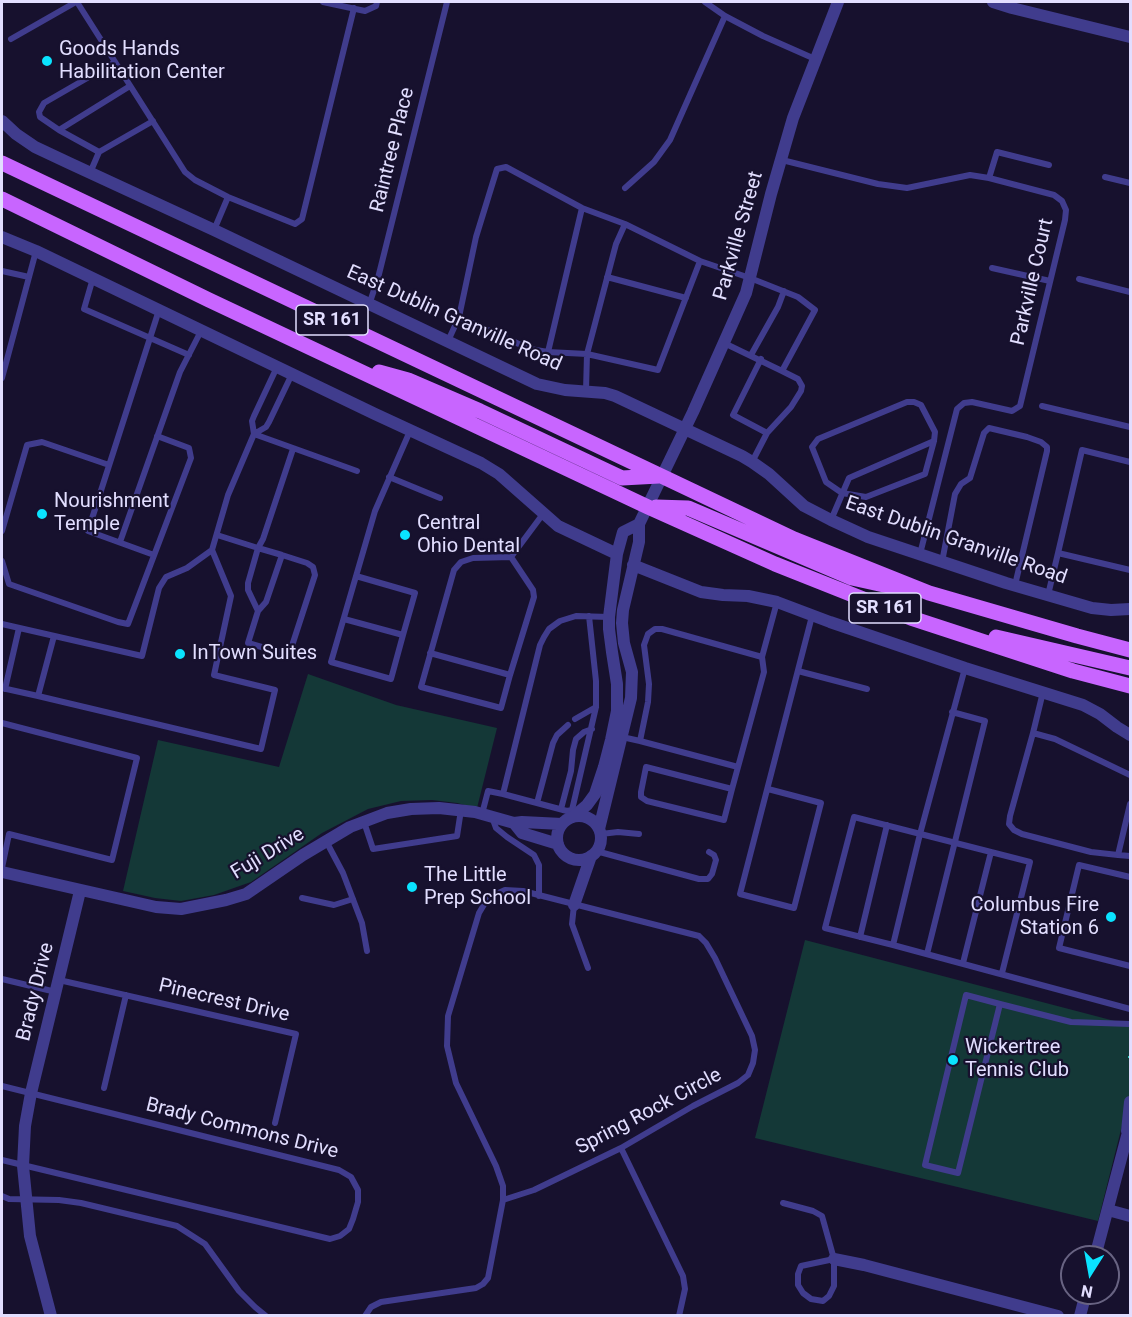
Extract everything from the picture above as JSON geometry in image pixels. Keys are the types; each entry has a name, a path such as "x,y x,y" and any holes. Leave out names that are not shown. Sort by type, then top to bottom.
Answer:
{"main road":[{"name":"SR 161","path":"2,163 794,539 929,593 1131,650"},
{"name":"SR 161","path":"2,199 325,355 775,564 911,618 1073,671 1131,686"},
{"path":"325,355 408,380 470,406 622,478 663,476"},
{"path":"648,507 688,508 852,578 929,593"},
{"path":"911,618 1131,668"}],"street":[{"name":"Parkville Street","path":"639,524 685,430 746,293 793,118 838,2"},
{"path":"993,2 1012,8 1037,8 1131,37"},
{"name":"East Dublin Granville Road","path":"2,121 16,134 36,147 537,384 549,388 615,396 753,462 804,506 868,537 1092,608 1131,609"},
{"path":"2,237 36,251 481,463 499,474 558,526 617,554"},
{"path":"574,905 594,854 600,846 600,831 631,698 632,672 624,643 622,623 639,543 639,524 623,532 617,554 609,617 610,641 617,684 616,711 604,767 595,794 587,805 562,824 557,837 561,850 571,858 578,860 594,854"},
{"path":"633,564 701,592 748,596 777,602 965,668 1083,705 1131,735"},
{"name":"Fuji Drive","path":"2,870 81,891 156,907 181,909 246,894 350,827 387,813 439,807 514,823 562,824"},
{"path":"574,816 589,818 595,822 600,831"},
{"name":"Fuji Drive","path":"514,823 522,833 558,844"},
{"path":"571,858 580,887"},
{"name":"Brady Drive","path":"51,1316 30,1236 23,1166 25,1126 31,1093 81,891"},
{"path":"1098,1245 1129,1130 1131,1102"},
{"path":"1108,1210 1131,1216"},
{"path":"834,1259 1058,1316"}],"lane":[{"path":"11,39 76,2 185,172 195,180 228,197 295,224 302,219 354,8"},
{"path":"323,2 365,11 376,6 377,2"},
{"name":"Raintree Place","path":"369,305 378,278 447,2"},
{"path":"705,2 725,16 763,36 816,59"},
{"path":"625,188 654,162 670,140 725,16"},
{"path":"99,152 59,130 40,117 39,112 44,103 115,62"},
{"path":"59,130 130,86"},
{"path":"90,173 99,152 153,121"},
{"path":"989,178 997,152 1049,165"},
{"name":"Parkville Court","path":"782,160 878,184 907,188 970,175 989,178 1054,195 1062,201 1066,210 1020,406 1012,411 972,402 964,403 957,409 920,555"},
{"path":"447,342 459,317 476,237 496,169 506,167 582,208 625,224 700,261 798,297 815,310 782,371"},
{"path":"1105,177 1131,183"},
{"path":"214,230 228,197"},
{"path":"548,352 582,208"},
{"path":"586,391 587,354 615,244 625,224"},
{"path":"2,378 3,366 36,251"},
{"path":"459,317 530,349 587,354 658,370 700,261"},
{"path":"992,268 1050,281"},
{"path":"2,271 29,277"},
{"path":"607,277 686,298"},
{"path":"93,278 84,309 189,355"},
{"path":"1079,279 1131,292"},
{"path":"750,355 778,307 784,291"},
{"path":"154,555 88,531 159,310"},
{"path":"120,542 180,372 201,331"},
{"path":"724,343 798,379 802,386 791,407 766,433 753,462"},
{"path":"760,359 733,416 766,433"},
{"path":"2,624 142,656 159,588 163,581 212,550 235,476 254,434 252,421 277,367"},
{"path":"254,434 266,428 292,374"},
{"path":"907,402 921,405 934,432 934,441 925,474 866,497 842,493 826,482 812,447 818,439 907,402"},
{"path":"1042,406 1131,427"},
{"path":"942,562 955,494 961,484 970,478 984,433 989,428 1027,437 1041,442 1047,447 1047,451 1015,585"},
{"path":"356,576 415,593 391,678 331,662 344,619 356,576 375,511 410,430"},
{"path":"254,434 357,471"},
{"path":"2,561 9,584 128,624 190,458 189,447 157,436"},
{"path":"831,520 849,478 934,441"},
{"path":"2,531 27,445 42,442 110,465"},
{"path":"258,611 248,590 248,583 293,448"},
{"path":"1048,595 1082,450 1131,462"},
{"path":"389,477 440,498"},
{"path":"512,557 543,514"},
{"path":"217,535 258,548 282,555 307,563 313,567 315,574 290,655 248,643 258,611 266,602 282,555"},
{"path":"19,628 3,688 261,748 274,690 214,675 231,596 212,550"},
{"path":"1058,553 1131,570"},
{"path":"512,557 533,590 534,597 501,708 421,687 454,570 461,562 473,558 512,557"},
{"path":"732,789 646,768 641,797 647,801 724,820 764,672 762,657 777,602"},
{"path":"539,896 538,865 534,855 496,828 487,816 488,791 567,811 572,810 596,707 596,681 589,615"},
{"path":"768,789 821,803 794,908 741,894 798,671 813,615"},
{"path":"503,794 540,645 544,637 549,629 560,621 576,616 609,617"},
{"path":"344,619 403,635"},
{"path":"640,741 648,702 649,684 644,645 648,634 655,629 762,657"},
{"path":"38,696 54,636"},
{"path":"430,653 510,675"},
{"path":"893,945 965,668"},
{"path":"798,671 867,689"},
{"path":"1043,692 1010,816 1010,824 1014,830 1022,834 1091,852 1131,856"},
{"path":"575,719 596,707"},
{"path":"927,954 985,721 952,712"},
{"path":"2,723 137,758 112,860 5,833 2,870"},
{"path":"537,803 553,742 568,725"},
{"path":"561,809 571,771 576,739 592,729"},
{"path":"1033,733 1054,739 1131,775"},
{"path":"622,737 738,767"},
{"path":"1118,855 1131,804"},
{"path":"364,822 373,849 457,836 461,810"},
{"path":"1002,973 1030,862 854,817 825,928 1131,1009"},
{"path":"860,937 887,825"},
{"path":"600,831 639,834"},
{"path":"326,842 343,873 353,899 362,923 367,951"},
{"path":"594,854 699,879 708,879 716,860 709,852"},
{"path":"963,963 991,852"},
{"path":"1131,877 1079,865 1059,948 1131,966"},
{"path":"365,1316 371,1307 381,1302 476,1288 488,1278 503,1200 503,1186 496,1166 456,1083 447,1047 448,1016 479,914 488,898 505,890 523,891 574,905 572,924 588,968"},
{"path":"302,898 334,906 353,899"},
{"name":"Spring Rock Circle","path":"503,1200 534,1190 621,1148 738,1083 747,1075 753,1063 755,1050 752,1036 715,958 699,936 574,905"},
{"name":"Pinecrest Drive","path":"2,979 126,995 296,1034 274,1123"},
{"path":"104,1088 126,995"},
{"path":"1000,1004 958,1173 925,1165 966,995 1071,1022 1131,1024"},
{"name":"Brady Commons Drive","path":"2,1086 339,1170 351,1177 358,1190 358,1203 348,1229 340,1236 330,1239 2,1160"},
{"path":"621,1148 683,1276 685,1289 679,1316"},
{"path":"2,1196 9,1199 81,1203 177,1226 205,1244 239,1291 266,1316"},
{"path":"783,1203 813,1211 822,1216 834,1259 834,1286 829,1296 823,1301 812,1299 803,1293 798,1285 801,1266 834,1259"}],"green space":[{"path":"308,674 396,705 497,728 477,808 432,800 401,801 368,809 322,833 251,882 214,895 181,901 123,891 158,740 279,767"},
{"name":"Wickertree Tennis Club","path":"805,940 1130,1025 1130,1094 1098,1221 755,1138"}],"place":[{"name":"Goods Hands Habilitation Center","path":"47,61"},
{"name":"Nourishment Temple","path":"42,514"},
{"name":"Central Ohio Dental","path":"405,535"},
{"name":"InTown Suites","path":"180,654"},
{"name":"The Little Prep School","path":"412,887"},
{"name":"Columbus Fire Station 6","path":"1111,917"},
{"name":"Wickertree Tennis Club","path":"953,1060"}]}
